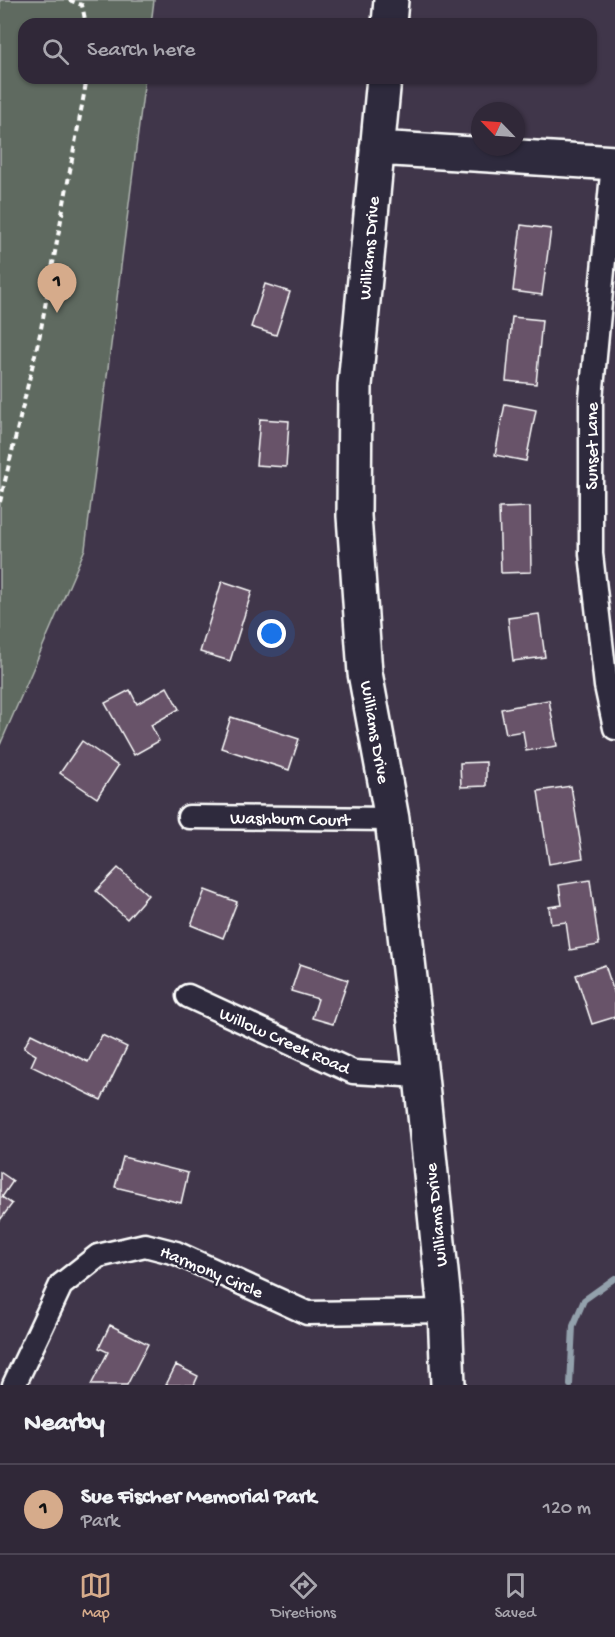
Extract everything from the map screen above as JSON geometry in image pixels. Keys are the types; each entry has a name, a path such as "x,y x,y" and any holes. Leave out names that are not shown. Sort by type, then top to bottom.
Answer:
{"main road":[{"path":"389,18 391,0"},
{"name":"Williams Drive","path":"383,84 355,385 354,516 365,673 392,819 421,1076 445,1311 448,1385"},
{"path":"377,148 614,163"}],"street":[{"name":"Sunset Lane","path":"614,163 591,399 591,554 606,686 615,728"},
{"name":"Washburn Court","path":"189,817 392,819"},
{"name":"Willow Creek Road","path":"188,996 353,1072 421,1076"},
{"name":"Harmony Circle","path":"14,1385 61,1285 98,1256 144,1245 176,1252 307,1312 445,1311"}],"path":[{"path":"69,0 82,6 85,18"},
{"path":"0,502 40,334 86,84"}],"green space":[{"path":"0,0 154,0 152,18 18,18 18,84 144,84 85,549 0,745"}],"building":[{"path":"521,225 551,229 542,295 513,291"},
{"path":"265,284 290,292 276,335 251,327"},
{"path":"512,317 542,320 536,384 506,381"},
{"path":"505,404 536,410 526,461 495,455"},
{"path":"260,419 289,421 286,467 256,465"},
{"path":"530,507 531,572 501,573 499,508"},
{"path":"222,581 252,591 230,661 200,652"},
{"path":"539,614 545,657 513,661 508,618"},
{"path":"167,687 179,709 151,725 159,741 134,755 105,703 130,690 137,704"},
{"path":"549,700 557,746 526,751 523,731 506,734 501,709"},
{"path":"231,717 299,739 289,770 221,748"},
{"path":"82,741 118,766 97,798 60,773"},
{"path":"486,762 486,786 461,787 460,763"},
{"path":"571,786 583,858 549,864 538,791"},
{"path":"118,868 148,895 127,919 96,891"},
{"path":"590,880 599,945 570,950 566,922 551,924 549,907 562,905 559,885"},
{"path":"205,890 237,902 223,938 191,925"},
{"path":"300,964 348,980 333,1024 312,1018 318,999 291,991"},
{"path":"605,965 615,995 615,1017 592,1024 576,975"},
{"path":"31,1034 88,1062 102,1035 127,1047 101,1100 31,1066 36,1055 24,1048"},
{"path":"123,1157 188,1173 181,1203 115,1187"},
{"path":"0,1172 13,1181 2,1197 12,1204 0,1220"},
{"path":"110,1325 148,1344 127,1385 91,1385 108,1352 99,1348"},
{"path":"176,1365 198,1376 194,1385 166,1385"}],"waterway":[{"path":"570,1385 573,1326 584,1300 615,1278"}],"place":[{"name":"Sue Fischer Memorial Park","path":"57,313"}]}
